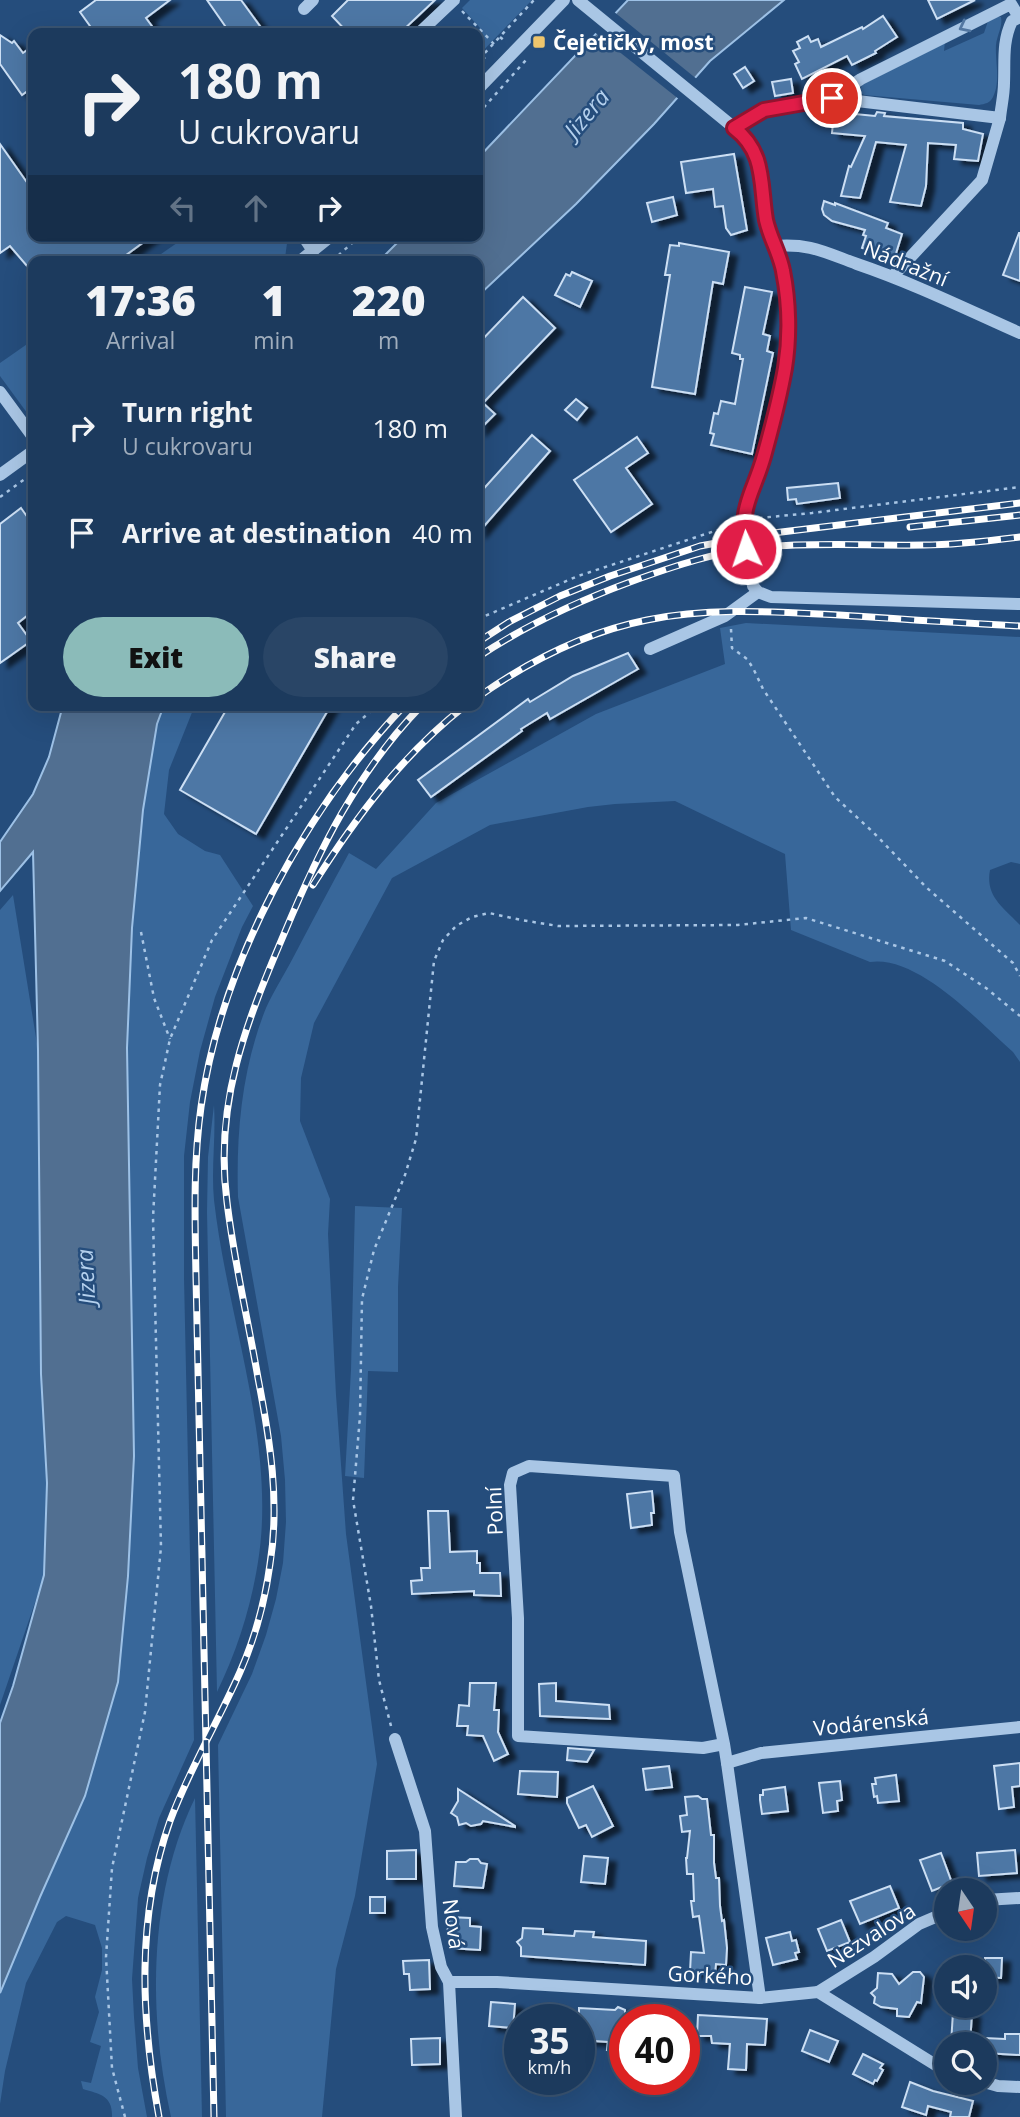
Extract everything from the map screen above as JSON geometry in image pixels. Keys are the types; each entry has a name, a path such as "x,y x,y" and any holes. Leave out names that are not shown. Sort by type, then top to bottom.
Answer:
{"street":[{"path":"483,84 564,0"},
{"path":"578,0 734,128 750,143 757,158 767,222 783,271 788,319 785,368 763,460 743,519 751,580 758,592 771,597 1020,604"},
{"path":"424,28 453,1"},
{"path":"832,98 861,79 1011,4 1019,17 1012,21 1004,46 1004,85 1000,118 982,180 893,276"},
{"path":"734,128 764,110 832,98 1000,118"},
{"path":"307,242 313,251"},
{"path":"306,256 324,242"},
{"name":"Nádražní","path":"774,246 810,246 893,276 1020,333"},
{"path":"0,392 28,430"},
{"path":"0,475 28,455"},
{"path":"650,649 725,616 758,592"},
{"name":"Polní","path":"724,1744 703,1748 518,1736 518,1618 510,1485 513,1473 528,1466 674,1476 680,1531 724,1744 760,1998"},
{"name":"Vodárenská","path":"727,1763 761,1753 1020,1727"},
{"name":"Nová","path":"395,1739 425,1831 432,1927 441,1968 449,1982 456,2117"},
{"path":"998,1900 1020,1899"},
{"name":"Nezvalova","path":"818,1992 874,1957 919,1924 934,1918"},
{"name":"Gorkého","path":"449,1982 498,1982 760,1998 818,1992"},
{"path":"818,1992 934,2064"},
{"path":"997,2086 1020,2088"}],"path":[{"path":"483,55 534,0"},
{"path":"453,1 479,28"},
{"path":"483,32 494,44"},
{"path":"483,57 486,60"},
{"path":"483,109 527,61"},
{"path":"338,256 353,242"},
{"path":"0,497 28,477"},
{"path":"483,617 578,576 725,529 743,519 812,513 1020,486"},
{"path":"725,616 732,621 732,648 747,659 763,689 835,797 927,888 1013,963 1020,976"},
{"path":"125,2117 112,2068 106,1957 112,1868 145,1712 162,1547 153,1218 160,1085 170,1039 212,940 356,724 371,711"},
{"path":"395,1739 379,1680 371,1606 354,1500 360,1416 362,1299 374,1250 405,1175 416,1139 433,961 443,940 456,926 472,917 489,913 558,926 737,925 806,918 945,961 986,988 1020,1016"},
{"path":"141,932 154,998 170,1039"}],"shaded area":[{"path":"470,0 532,0 483,51 483,28 462,8"},
{"path":"1001,17 1001,27 996,45 997,85 993,97 987,103 979,105 860,93 862,85 945,41 944,51 984,33 989,18"},
{"path":"178,242 287,242 285,256 158,256"},
{"path":"28,343 28,414 0,376 0,363"},
{"path":"746,623 1020,637 1020,864 1011,862 990,870 989,879 997,900 1020,925 1020,1062 1013,1052 965,1008 927,979 889,963 870,962 791,930 785,854 675,801 588,807 490,825 392,878 314,1023 301,1078 300,1121 330,1199 328,1234 346,1534 377,1764 355,1896 336,1969 322,2117 226,2117 218,1745 252,1674 266,1635 283,1563 286,1522 281,1436 238,1197 242,1101 251,1054 266,1008 349,853 376,869 436,803 596,714 725,664 720,628"},
{"path":"162,711 193,711 169,770 164,814 178,834 205,851 220,855 253,906 215,997 190,1102 184,1156 184,1278 194,1740 159,1818 138,1898 132,1979 138,2068 147,2117 112,2117 108,2100 83,2089 81,2081 91,2083 101,2046 90,2042 99,2012 95,1997 102,1970 102,1948 95,1925 66,1916 57,1922 26,1983 0,2104 0,1993 85,1796 118,1682 128,1576 134,1456 127,1048 132,928 143,810 157,724"},
{"path":"13,895 38,1050 41,1374 47,1483 44,1576 0,1705 0,910"},
{"path":"214,1105 214,1200 220,1244 256,1427 262,1518 258,1562 247,1612 231,1661 217,1692 207,1212 208,1157"},
{"path":"355,1206 402,1208 398,1372 368,1371 364,1478 345,1476"},
{"path":"195,1798 202,2117 171,2117 158,2037 157,1955 168,1874"}],"water":[{"name":"Jizera","path":"628,0 784,0 710,61 654,124 576,204 483,291 483,256 384,256 398,242 483,242 483,153"},
{"name":"Jizera","path":"61,711 162,711 157,724 143,810 132,928 127,1048 134,1456 128,1576 118,1682 85,1796 0,1993 0,1723 44,1575 47,1483 41,1374 33,852 0,891 0,842 33,794 49,757"}],"pier":[{"path":"613,11 698,80 680,100 593,31"}],"building":[{"path":"96,0 170,0 146,18 153,28 91,28 80,12"},
{"path":"207,0 241,0 261,28 227,28"},
{"path":"348,0 435,0 405,28 343,28 332,16"},
{"path":"928,0 975,0 937,19"},
{"path":"883,16 897,37 875,51 876,53 852,65 847,56 802,79 795,64 799,62 793,51 800,48 797,42 808,36 811,42 818,39 821,47 862,27 863,29"},
{"path":"0,35 12,43 14,41 23,53 28,50 28,91 22,95 0,64"},
{"path":"745,67 754,81 743,88 734,74"},
{"path":"791,79 793,93 775,96 772,82"},
{"path":"834,112 875,116 877,112 885,113 884,116 963,123 963,129 983,134 978,161 954,159 956,145 928,143 926,186 921,206 890,202 906,145 876,142 860,198 841,196 849,166 851,167 865,136 832,133"},
{"path":"0,144 28,184 28,242 144,242 125,256 28,256 28,267 10,246 0,253"},
{"path":"734,154 747,230 731,235 726,228 723,206 715,207 713,189 686,193 681,162"},
{"path":"673,197 677,215 652,222 647,203"},
{"path":"824,201 888,223 886,228 902,234 894,260 862,248 865,230 832,221 824,215"},
{"path":"1020,233 1020,281 1003,275"},
{"path":"679,243 729,252 723,284 713,282 695,394 652,387 670,275 665,275 670,245 679,246"},
{"path":"572,272 592,281 580,307 555,295 566,274 570,276"},
{"path":"745,287 772,292 763,334 770,336 767,351 773,353 752,454 711,445 714,434 710,433 714,413 718,414 721,401 735,404 743,359 732,353"},
{"path":"523,297 555,328 483,403 483,339"},
{"path":"576,399 587,408 577,420 565,410"},
{"path":"483,403 495,414 483,426"},
{"path":"532,435 550,451 483,527 483,489"},
{"path":"637,437 648,453 626,468 652,504 611,532 574,480"},
{"path":"838,483 840,498 797,504 796,499 788,500 787,488"},
{"path":"21,508 28,518 28,615 18,623 28,637 28,643 0,663 0,524"},
{"path":"628,653 638,669 550,719 547,713 521,729 522,731 431,797 418,780 528,699 530,702 573,676"},
{"path":"226,711 328,711 256,834 180,790"},
{"path":"652,1491 652,1525 631,1528 627,1494"},
{"path":"428,1511 448,1511 450,1552 477,1551 480,1573 500,1573 501,1596 474,1595 474,1591 412,1594 411,1581 422,1580 421,1568 430,1568"},
{"path":"470,1683 496,1683 494,1710 499,1710 498,1732 508,1754 494,1761 483,1736 467,1735 468,1726 457,1726 459,1705 469,1706"},
{"path":"556,1683 556,1701 609,1705 610,1719 540,1716 539,1684"},
{"path":"568,1748 594,1750 587,1762 567,1760"},
{"path":"1020,1763 1020,1786 1012,1787 1014,1807 999,1809 994,1766"},
{"path":"669,1766 672,1787 646,1790 643,1769"},
{"path":"520,1771 558,1772 557,1797 518,1794"},
{"path":"896,1775 899,1801 878,1803 872,1784 876,1784 875,1778"},
{"path":"840,1781 842,1800 837,1801 838,1811 823,1813 819,1783"},
{"path":"593,1786 613,1826 592,1837 586,1825 579,1828 567,1798"},
{"path":"785,1787 788,1811 762,1814 760,1795 763,1795 763,1790"},
{"path":"458,1789 515,1827 483,1821 471,1826 466,1823 459,1825 457,1817 451,1813 458,1801"},
{"path":"698,1796 707,1799 711,1835 714,1835 714,1863 716,1878 719,1878 720,1906 727,1948 726,1965 716,1964 715,1974 690,1972 691,1952 704,1953 699,1916 693,1917 693,1874 687,1874 686,1858 690,1831 682,1832 680,1816 687,1815 685,1797"},
{"path":"416,1850 416,1879 387,1879 387,1851"},
{"path":"1015,1850 1017,1873 979,1876 977,1853"},
{"path":"941,1853 950,1878 934,1878 932,1891 920,1860"},
{"path":"584,1856 608,1858 605,1884 581,1882"},
{"path":"478,1859 487,1864 483,1888 454,1886 456,1862"},
{"path":"890,1886 899,1908 860,1924 850,1901"},
{"path":"370,1897 385,1897 385,1913 370,1913"},
{"path":"450,1917 470,1918 470,1926 481,1927 480,1950 449,1948 450,1936 447,1933"},
{"path":"841,1920 850,1942 827,1951 818,1929"},
{"path":"523,1928 543,1929 543,1934 574,1936 575,1931 594,1932 593,1937 646,1941 645,1965 521,1956 521,1947 517,1942 522,1938"},
{"path":"790,1932 792,1941 796,1940 799,1952 795,1953 797,1959 773,1965 766,1938"},
{"path":"997,1958 1002,1958 1001,1978 997,1978"},
{"path":"429,1960 430,1989 410,1990 409,1974 404,1974 403,1961"},
{"path":"913,1972 920,1972 924,1977 921,2003 917,2002 909,2017 897,2016 897,2009 881,2007 874,2003 875,1997 871,1993 877,1988 878,1973 892,1974 899,1984"},
{"path":"491,2002 515,2004 504,2004 504,2027 489,2026"},
{"path":"595,2009 609,2010 609,2050 608,2042 595,2041"},
{"path":"700,2015 767,2019 765,2045 747,2044 746,2070 728,2069 730,2044 712,2043 711,2036 700,2036"},
{"path":"953,2018 972,2018 971,2032 952,2032"},
{"path":"810,2030 838,2041 829,2062 802,2051"},
{"path":"1005,2034 1020,2034 1020,2055 997,2054 997,2039 1005,2039"},
{"path":"440,2038 440,2064 412,2065 411,2039"},
{"path":"863,2054 883,2064 880,2068 883,2070 873,2084 853,2074"},
{"path":"910,2082 934,2091 934,2095 949,2095 973,2101 969,2117 950,2117 951,2112 928,2106 926,2115 902,2107"}],"railway":[{"path":"483,639 560,596 700,546 765,534 1020,503"},
{"path":"910,527 1020,515"},
{"path":"483,654 533,624 590,598 663,570 713,556 747,549 784,546 936,545 1020,537"},
{"path":"483,694 517,671 580,640 624,625 671,616 767,612 1020,626"},
{"path":"214,2117 195,1235 198,1128 211,1053 227,998 273,891 334,792 400,711"},
{"path":"159,2117 148,2043 146,2006 145,1968 151,1894 170,1821 250,1646 265,1592 273,1541 274,1494 270,1448 227,1202 224,1166 229,1097 236,1064 257,1000 311,872 359,785 378,757 417,711"},
{"path":"313,885 363,811 382,788 421,745 459,711"}],"place":[{"name":"Čejetičky, most","path":"539,42"}],"route":[{"path":"746,549 743,519 763,460 785,368 788,319 783,271 767,222 757,158 750,143 734,128 764,110 832,98"}]}
